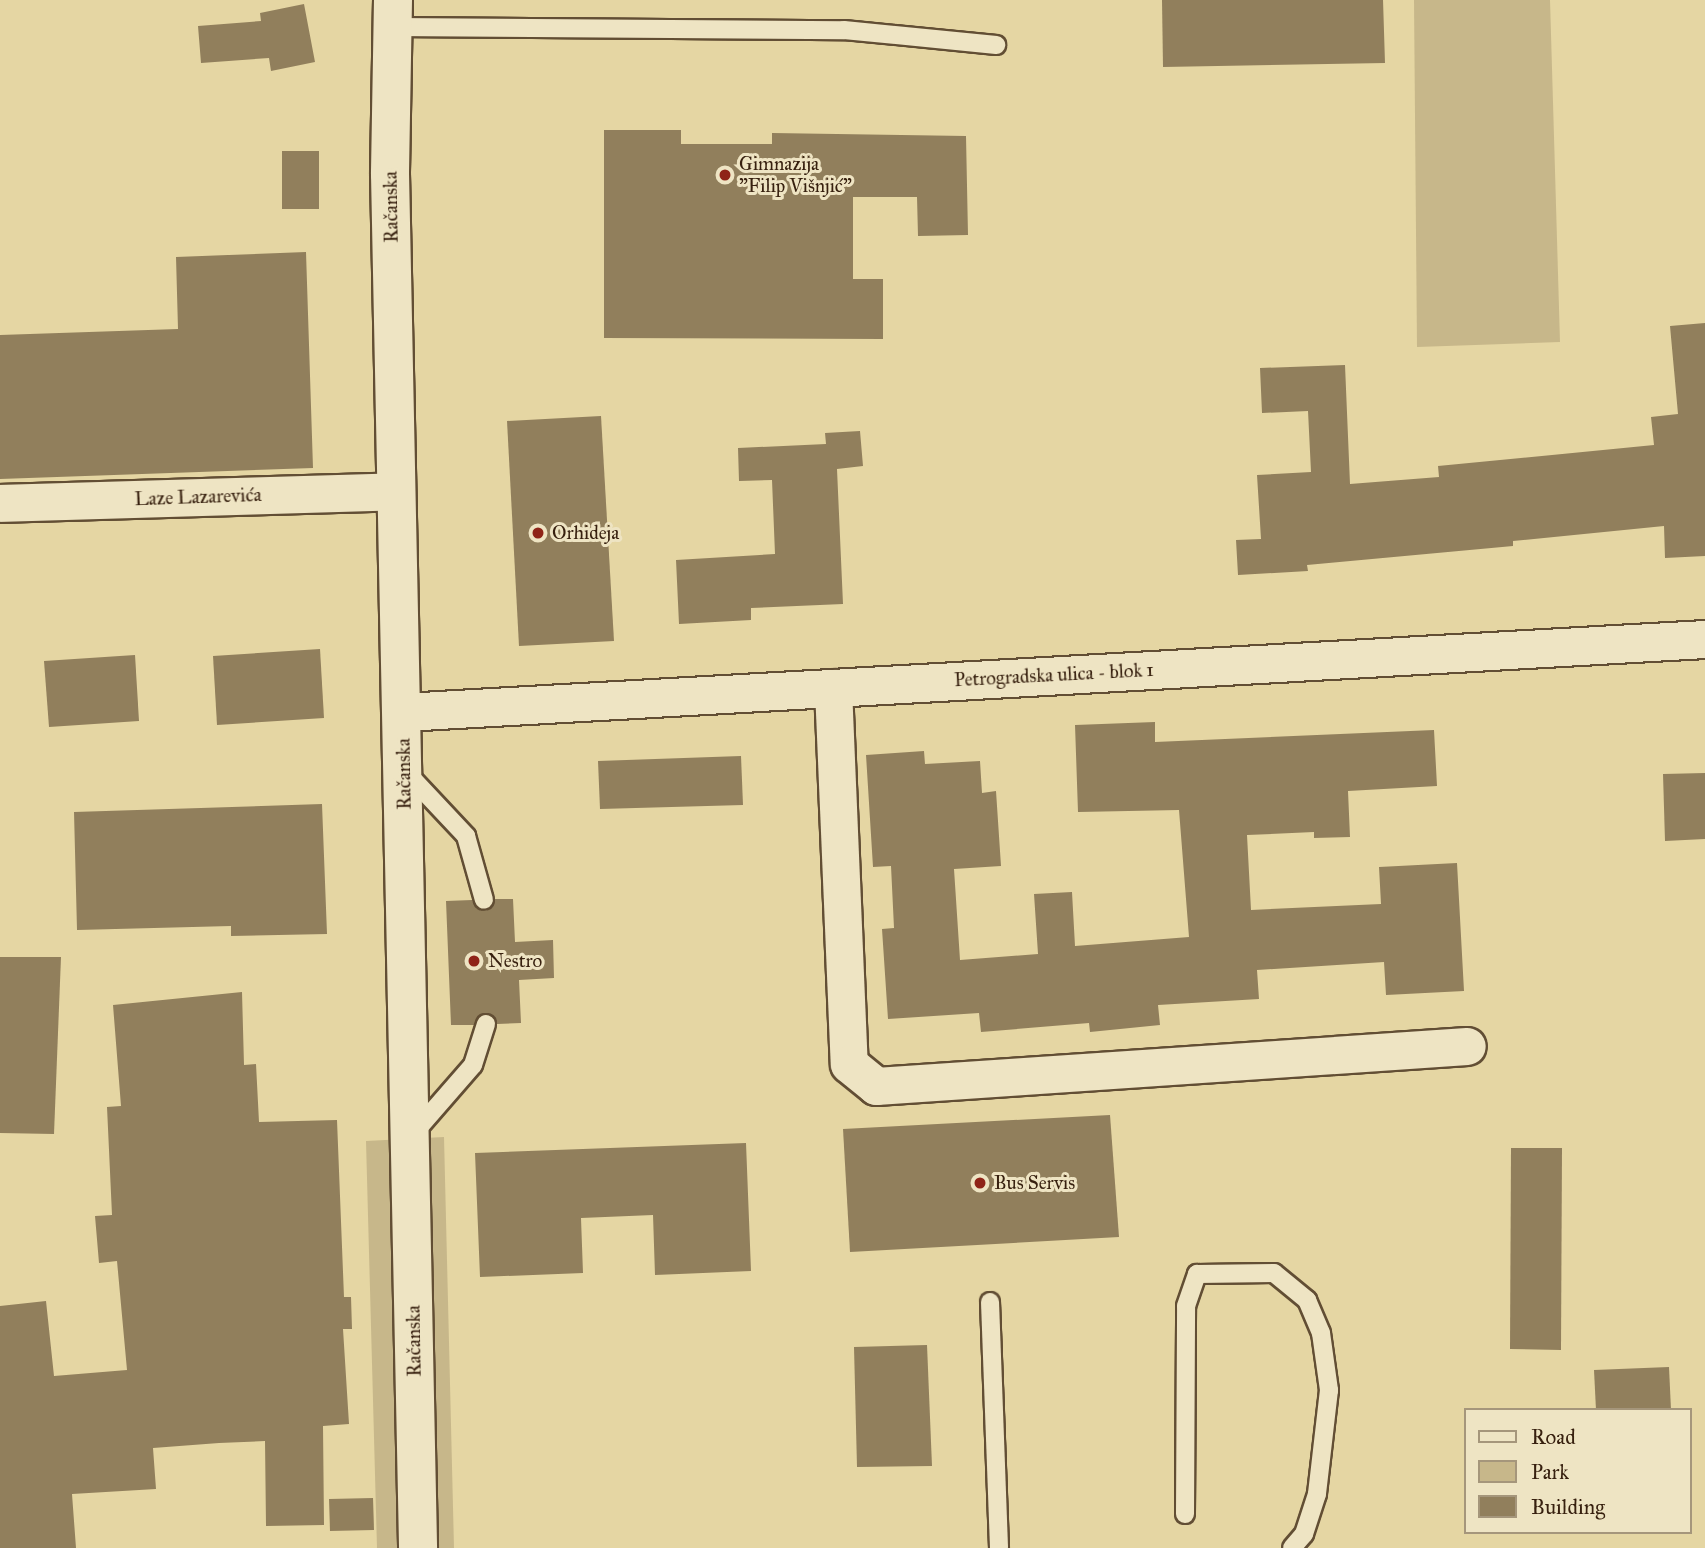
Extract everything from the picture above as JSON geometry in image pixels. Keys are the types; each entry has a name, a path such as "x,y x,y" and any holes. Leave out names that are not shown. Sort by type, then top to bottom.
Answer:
{"main road":[{"name":"Račanska","path":"393,13 390,174 418,1548"}],"street":[{"name":"Laze Lazarevića","path":"0,503 396,491"},
{"name":"Petrogradska ulica - blok 1","path":"403,712 1705,639"},
{"path":"832,688 849,1064 876,1086 1467,1046"}],"lane":[{"path":"393,13 844,30 996,45"},
{"path":"404,769 466,836 484,900"},
{"path":"410,1136 473,1065 486,1024"},
{"path":"1185,1514 1185,1306 1197,1274 1275,1273 1307,1300 1321,1333 1329,1390 1317,1494 1304,1534 1292,1548"},
{"path":"990,1301 999,1548"}],"green space":[{"path":"1414,0 1550,0 1560,342 1417,347"},
{"path":"444,1137 454,1548 377,1548 366,1141"}],"building":[{"path":"1162,0 1383,0 1385,63 1163,67"},
{"path":"304,4 315,62 271,71 269,58 201,63 198,26 261,21 260,13"},
{"path":"604,130 681,130 681,144 772,144 772,133 966,136 968,235 918,236 917,197 853,197 853,279 883,279 883,339 604,338"},
{"path":"282,151 319,151 319,209 282,209"},
{"path":"306,252 313,468 0,479 0,335 178,329 176,257"},
{"path":"1705,323 1705,556 1665,558 1664,526 1513,541 1513,546 1307,565 1308,571 1238,575 1236,540 1261,539 1257,475 1311,472 1308,411 1262,413 1260,368 1345,365 1350,484 1439,477 1438,466 1654,445 1651,417 1678,414 1670,326"},
{"path":"601,416 614,641 519,646 507,421"},
{"path":"860,431 863,466 837,469 843,604 751,608 751,620 679,624 676,560 775,554 772,480 739,481 738,448 826,444 825,433"},
{"path":"320,649 324,718 217,725 213,656"},
{"path":"135,655 139,721 49,727 44,661"},
{"path":"1155,722 1155,742 1434,730 1437,786 1348,791 1350,837 1314,838 1314,832 1247,835 1251,910 1381,904 1379,867 1457,863 1464,991 1386,995 1384,962 1257,970 1259,999 1158,1005 1160,1025 1090,1032 1089,1023 981,1032 979,1013 888,1019 882,929 894,928 891,866 873,867 866,755 924,751 925,764 980,761 982,793 996,791 1001,866 954,869 960,960 1038,954 1034,894 1072,892 1075,946 1189,937 1179,810 1078,812 1075,725"},
{"path":"741,756 743,805 600,809 598,761"},
{"path":"1705,773 1705,839 1665,841 1663,774"},
{"path":"322,804 327,934 231,936 231,926 77,930 74,812"},
{"path":"495,899 513,899 515,942 553,940 554,978 519,980 521,1023 497,1024 494,1016 484,1013 474,1025 451,1025 446,901 472,900 477,909 486,911"},
{"path":"0,957 61,957 54,1134 0,1133"},
{"path":"242,992 244,1065 256,1064 259,1122 337,1120 344,1297 351,1297 352,1329 343,1329 349,1424 323,1426 324,1525 266,1526 265,1441 219,1443 153,1448 156,1489 72,1494 76,1548 0,1548 0,1306 46,1301 54,1376 127,1370 117,1261 99,1263 95,1216 112,1215 107,1107 121,1106 113,1005"},
{"name":"Bus Servis","path":"1110,1115 1119,1237 850,1252 843,1129"},
{"path":"746,1143 751,1271 655,1275 653,1215 581,1218 583,1273 480,1277 475,1153"},
{"path":"1511,1148 1562,1148 1561,1350 1510,1349"},
{"path":"927,1345 932,1466 857,1467 854,1347"},
{"path":"1669,1367 1671,1408 1596,1408 1594,1370"},
{"path":"373,1498 374,1530 330,1531 329,1499"}],"place":[{"name":"Gimnazija \"Filip Višnjić\"","path":"725,175"},
{"name":"Orhideja","path":"538,533"},
{"name":"Nestro","path":"474,961"},
{"name":"Bus Servis","path":"980,1183"}]}
